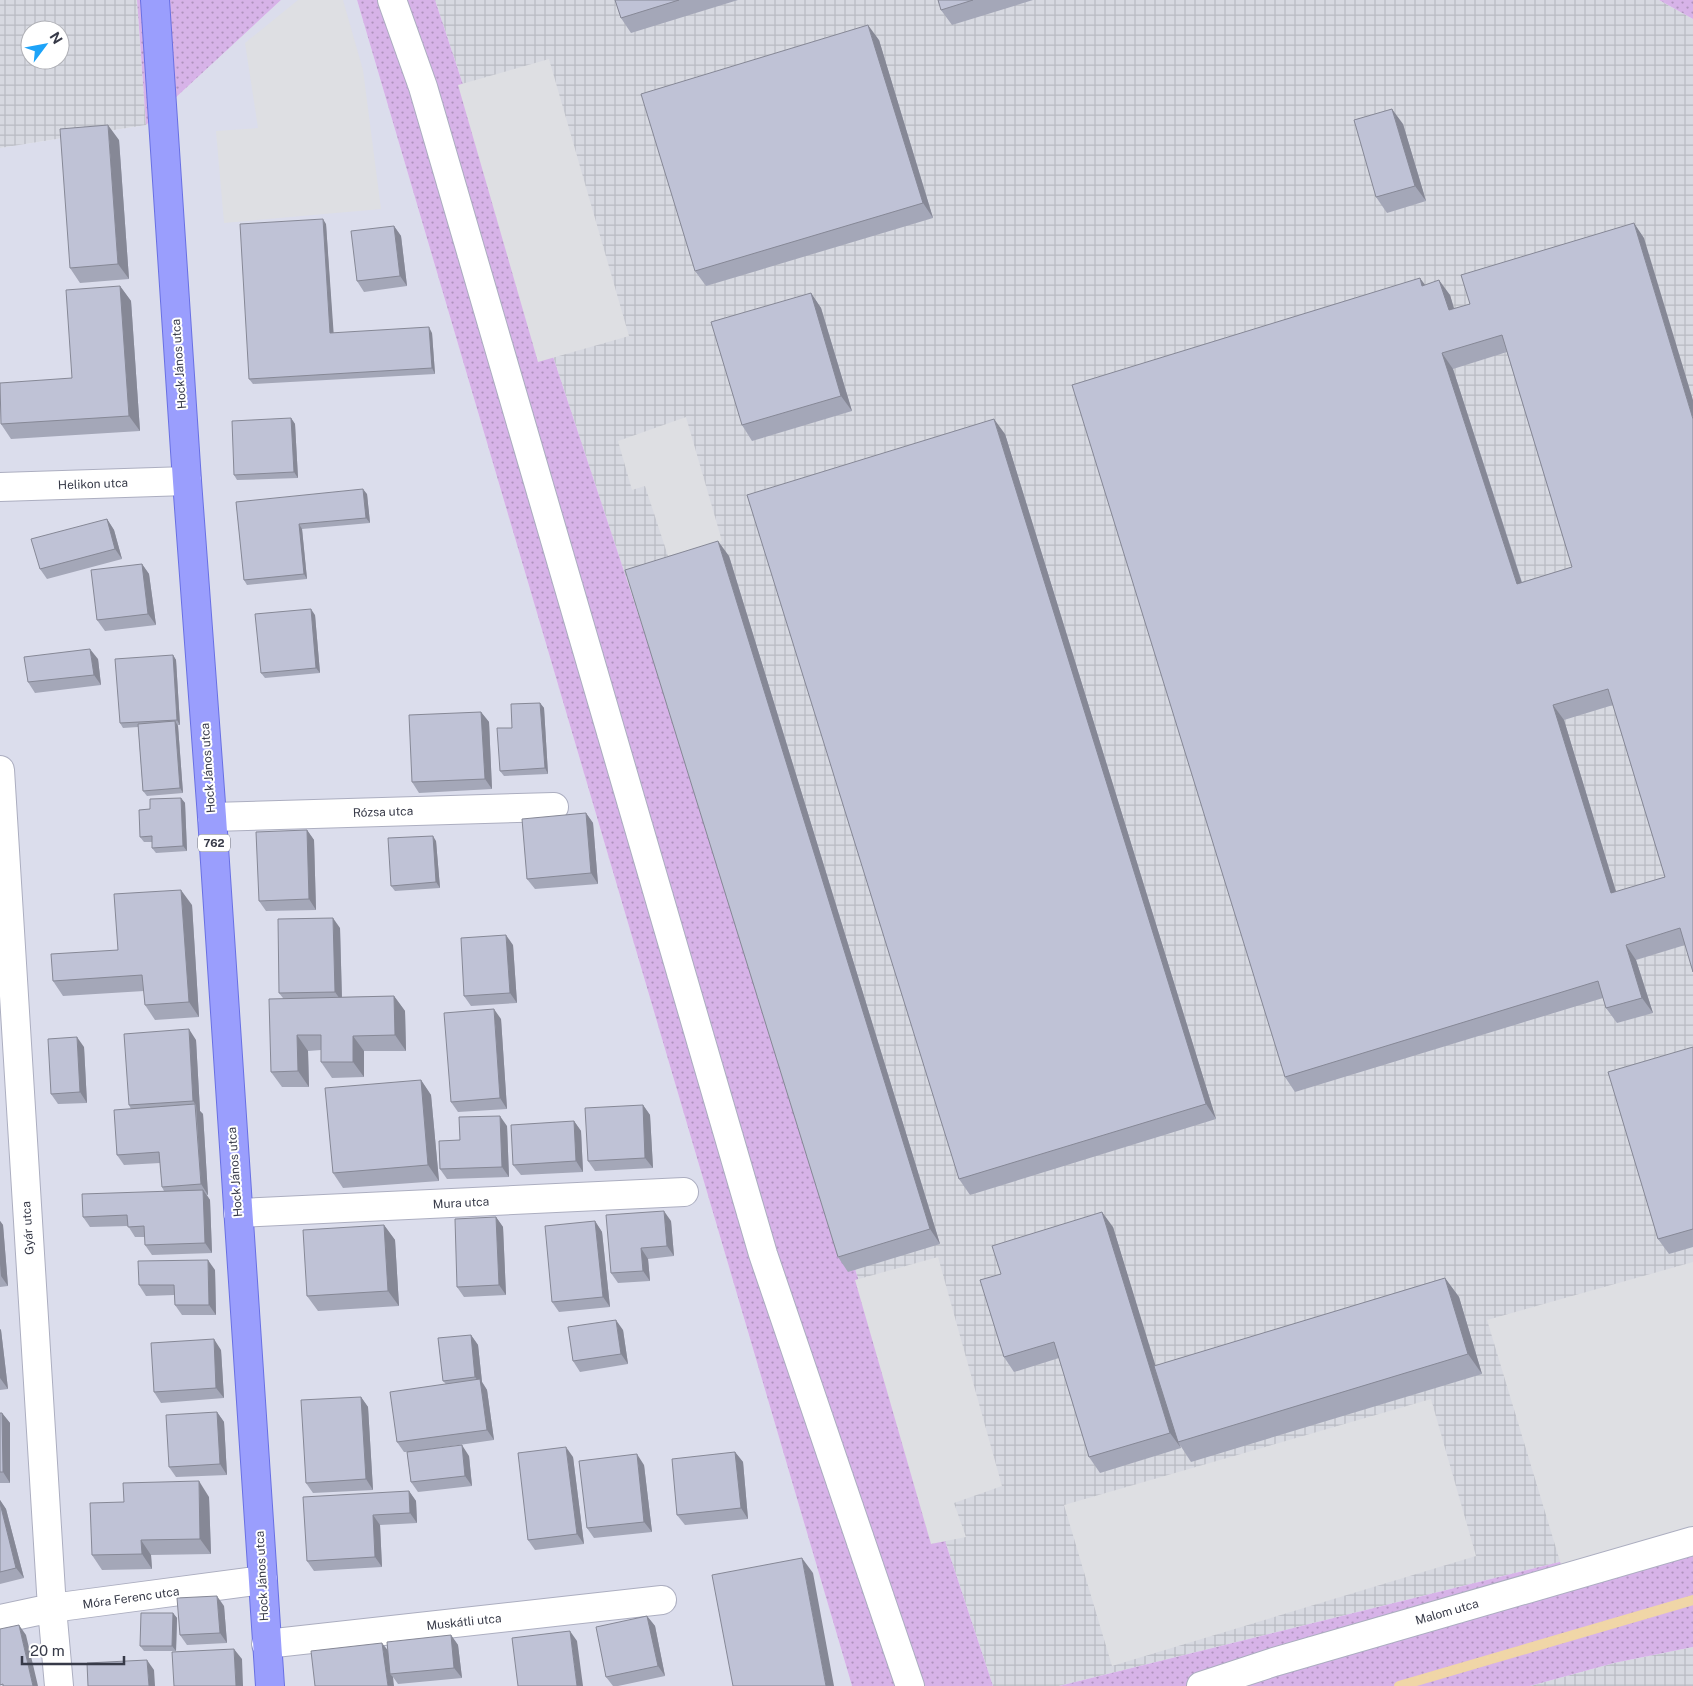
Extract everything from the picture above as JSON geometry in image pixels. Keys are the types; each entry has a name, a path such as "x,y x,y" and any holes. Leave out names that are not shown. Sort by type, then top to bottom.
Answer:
{"main road":[{"name":"Hock János utca","path":"155,0 270,1686"}],"street":[{"path":"392,0 423,87 763,1254 910,1686"},
{"name":"Helikon utca","path":"0,487 187,481"},
{"name":"Gyár utca","path":"0,770 4,891 52,1608 59,1686"},
{"name":"Rózsa utca","path":"212,818 554,806"},
{"name":"Mura utca","path":"238,1213 684,1192"},
{"name":"Malom utca","path":"1201,1686 1274,1662 1693,1541"},
{"name":"Móra Ferenc utca","path":"0,1619 52,1608 263,1580"},
{"name":"Muskátli utca","path":"266,1644 662,1600"}],"shaded area":[{"path":"0,0 137,0 146,125 0,148"},
{"path":"137,0 281,0 146,125"},
{"path":"281,0 357,0 852,1686 0,1686 0,148 146,125"},
{"path":"298,0 343,0 363,70 381,209 224,223 216,131 258,128 245,43"},
{"path":"357,0 435,0 993,1686 852,1686"},
{"path":"435,0 1659,0 1693,19 1693,1529 1059,1686 993,1686"},
{"path":"1659,0 1693,0 1693,19"},
{"path":"549,59 629,336 538,362 458,85"},
{"path":"686,417 722,541 668,556 645,486 632,490 618,441"},
{"path":"938,1257 1002,1486 954,1503 966,1537 931,1544 855,1280"},
{"path":"1693,1262 1693,1527 1562,1568 1487,1320"},
{"path":"1431,1399 1476,1556 1112,1666 1064,1505"},
{"path":"1693,1529 1693,1647 1614,1663 1530,1686 1059,1686"},
{"path":"1693,1647 1693,1686 1530,1686 1614,1663"}],"building":[{"path":"615,0 679,0 621,18"},
{"path":"938,0 973,0 941,10"},
{"path":"868,25 923,203 695,271 641,94"},
{"path":"1392,109 1415,186 1376,197 1354,120"},
{"path":"108,125 118,264 70,268 60,129"},
{"path":"323,219 330,333 429,327 432,368 249,379 240,224"},
{"path":"1634,223 1693,419 1693,972 1680,928 1626,945 1642,998 1606,1008 1598,981 1285,1077 1072,385 1420,278 1422,286 1439,280 1449,310 1470,304 1461,275","holes":["1502,335 1572,567 1517,584 1442,353","1608,689 1665,877 1611,893 1553,705"]},
{"path":"394,226 400,276 357,281 351,231"},
{"path":"120,286 129,416 1,424 0,383 72,378 66,290"},
{"path":"811,293 841,396 742,425 711,322"},
{"path":"291,418 294,472 234,475 232,421"},
{"path":"994,419 1206,1104 959,1179 747,495"},
{"path":"363,489 366,518 299,524 304,574 244,580 236,502"},
{"path":"107,519 115,549 40,569 31,539"},
{"path":"718,541 930,1229 838,1257 625,570"},
{"path":"142,564 148,614 97,620 91,570"},
{"path":"311,609 316,668 261,673 255,614"},
{"path":"90,649 94,675 28,682 24,657"},
{"path":"173,655 177,720 120,723 115,659"},
{"path":"540,703 545,768 500,771 497,728 512,728 511,704"},
{"path":"481,712 485,779 412,782 409,715"},
{"path":"175,721 180,788 143,791 138,724"},
{"path":"181,798 183,846 152,848 152,836 140,837 139,810 150,809 150,799"},
{"path":"586,813 591,873 527,879 522,819"},
{"path":"307,830 309,899 259,901 256,832"},
{"path":"433,836 436,882 391,886 388,838"},
{"path":"181,890 189,1002 145,1005 142,975 53,981 51,954 118,950 114,894"},
{"path":"333,918 335,992 279,993 278,919"},
{"path":"506,935 510,993 464,996 461,938"},
{"path":"394,996 395,1035 353,1036 353,1062 321,1062 321,1035 297,1035 298,1071 271,1072 269,999"},
{"path":"494,1009 500,1098 451,1102 444,1013"},
{"path":"189,1029 193,1101 129,1105 124,1034"},
{"path":"77,1037 80,1092 51,1094 48,1039"},
{"path":"1693,1047 1693,1229 1658,1239 1608,1072"},
{"path":"421,1080 428,1165 333,1173 325,1088"},
{"path":"195,1104 201,1184 162,1187 159,1152 117,1155 114,1110"},
{"path":"643,1105 645,1158 588,1161 585,1108"},
{"path":"500,1116 502,1167 440,1169 439,1141 460,1140 459,1117"},
{"path":"574,1121 576,1161 513,1165 511,1125"},
{"path":"203,1190 205,1243 145,1245 144,1226 128,1227 127,1215 83,1217 82,1194"},
{"path":"664,1211 667,1246 641,1248 643,1271 611,1273 606,1215"},
{"path":"1102,1212 1170,1433 1089,1457 1054,1342 1004,1357 980,1280 1001,1274 992,1246"},
{"path":"496,1217 499,1285 457,1287 455,1219"},
{"path":"595,1221 603,1297 552,1302 545,1226"},
{"path":"384,1225 388,1291 307,1296 303,1230"},
{"path":"208,1260 209,1305 175,1305 174,1285 139,1285 138,1261"},
{"path":"1445,1278 1468,1354 1178,1442 1154,1366"},
{"path":"616,1320 621,1354 573,1361 568,1327"},
{"path":"471,1335 475,1377 443,1381 438,1338"},
{"path":"214,1339 216,1388 154,1392 151,1343"},
{"path":"480,1379 487,1430 397,1442 390,1392"},
{"path":"361,1397 366,1479 306,1483 301,1400"},
{"path":"217,1412 220,1464 169,1467 166,1415"},
{"path":"0,1413 2,1413 3,1472 0,1472"},
{"path":"462,1445 465,1476 411,1482 407,1452"},
{"path":"566,1447 577,1534 528,1540 518,1453"},
{"path":"735,1452 741,1508 677,1515 672,1459"},
{"path":"637,1454 644,1522 587,1528 579,1461"},
{"path":"199,1481 200,1539 141,1540 142,1554 92,1555 90,1503 124,1502 123,1483"},
{"path":"409,1491 410,1513 373,1515 375,1557 307,1561 303,1497"},
{"path":"0,1503 16,1568 0,1572"},
{"path":"802,1558 826,1686 733,1686 712,1575"},
{"path":"217,1596 220,1633 180,1635 177,1598"},
{"path":"141,1613 173,1613 172,1646 140,1646"},
{"path":"647,1616 658,1666 606,1677 596,1627"},
{"path":"19,1625 33,1686 3,1686 3,1684 0,1685 0,1629"},
{"path":"570,1631 577,1686 518,1686 512,1638"},
{"path":"451,1635 454,1668 390,1674 387,1642"},
{"path":"382,1643 388,1686 315,1686 311,1651"},
{"path":"234,1649 236,1686 174,1686 172,1652"},
{"path":"147,1660 149,1686 88,1686 87,1663"}],"waterway":[{"path":"1399,1686 1693,1600"}]}
